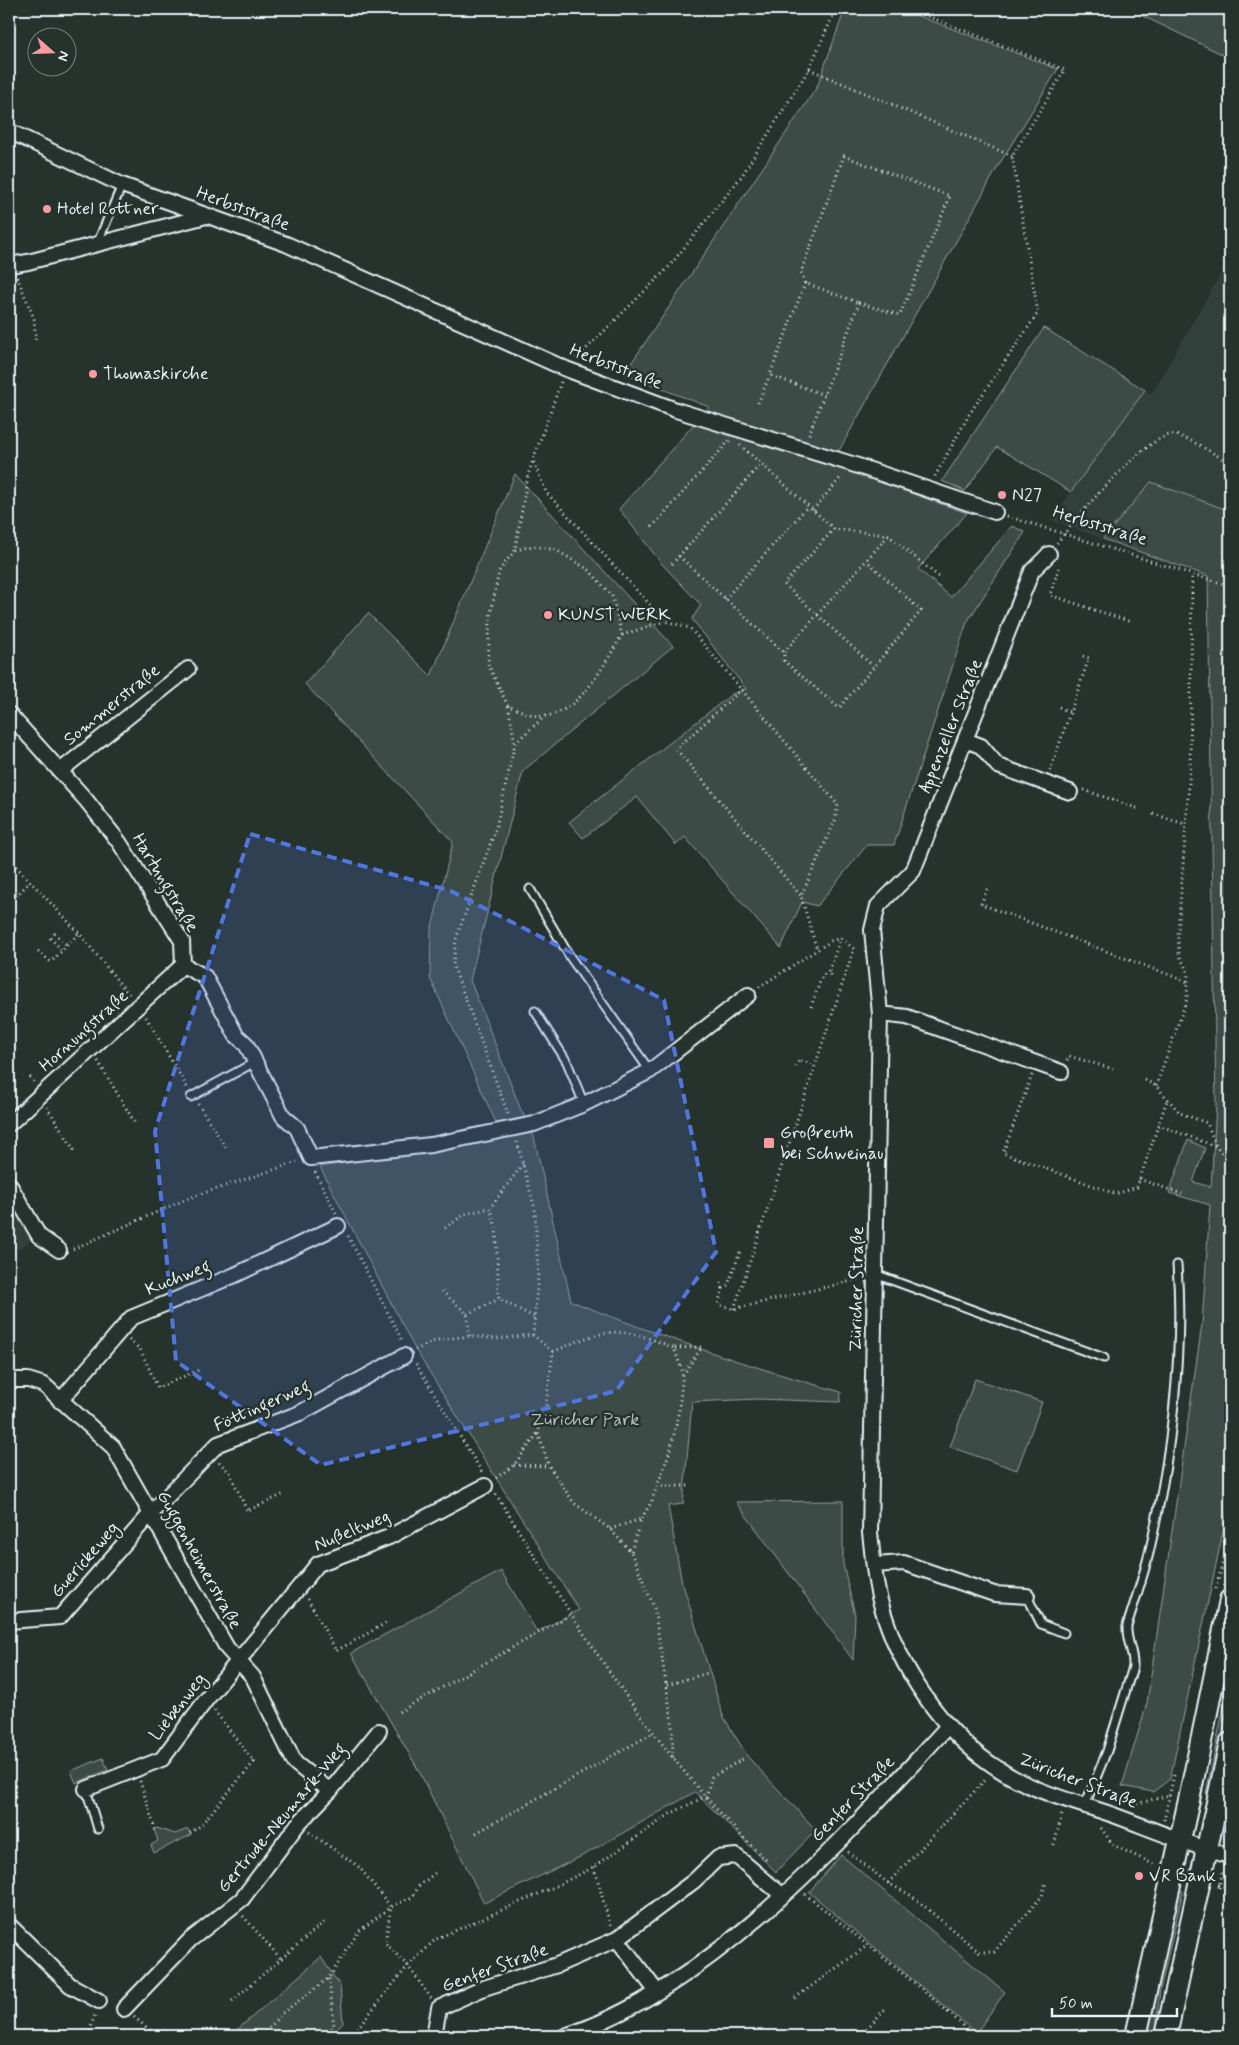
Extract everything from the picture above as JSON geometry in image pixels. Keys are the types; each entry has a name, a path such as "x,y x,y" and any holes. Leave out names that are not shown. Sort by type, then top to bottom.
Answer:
{"main road":[{"path":"1136,2036 1190,1800 1230,1600"},
{"path":"1166,2036 1230,1743"}],"street":[{"name":"Herbststraße","path":"9,131 122,184 286,244 566,369 676,410 852,464 995,512"},
{"path":"11,265 206,216"},
{"name":"Appenzeller Straße","path":"878,906 913,871 1032,571 1050,554"},
{"name":"Sommerstraße","path":"60,771 188,669"},
{"name":"Hartungstraße","path":"9,714 60,771 119,842 182,941 183,965"},
{"path":"965,740 981,746 998,766 1070,792"},
{"name":"Züricher Straße","path":"878,906 872,930 880,1014 870,1533 881,1604 898,1649 920,1690 948,1726 996,1768 1036,1789 1230,1856"},
{"path":"183,965 204,977 236,1035 246,1044 283,1116 297,1128 311,1158 431,1145 534,1124 584,1104 650,1071 748,995"},
{"name":"Hornungstraße","path":"9,1124 183,965"},
{"path":"880,1014 907,1017 1061,1072"},
{"path":"9,1184 39,1236 59,1250"},
{"name":"Kuchweg","path":"60,1401 130,1318 235,1276 340,1225"},
{"name":"Föttingerweg","path":"152,1512 218,1444 300,1413 408,1353"},
{"name":"Guggenheimerstraße","path":"9,1380 28,1380 44,1386 113,1447 152,1512 226,1648 253,1677 295,1763 330,1791"},
{"name":"Nußeltweg","path":"238,1661 318,1564 389,1537 488,1484"},
{"name":"Guerickeweg","path":"9,1621 60,1617 152,1512"},
{"path":"874,1565 904,1564 994,1594 1027,1596"},
{"name":"Liebenweg","path":"86,1789 162,1759 238,1661"},
{"name":"Genfer Straße","path":"565,2036 612,2017 657,1992 735,1936 838,1844 948,1726"},
{"name":"Gertrude-Neumark-Weg","path":"124,2009 190,1940 242,1899 298,1824 330,1791 379,1730"},
{"name":"Genfer Straße","path":"434,2036 439,2008 484,1988 557,1965 617,1939 694,1881 718,1858 736,1856 782,1895"},
{"path":"9,1925 70,1985 99,2001"},
{"path":"617,1939 657,1992"}],"lane":[{"path":"96,245 122,184"},
{"path":"530,888 570,957 650,1071"},
{"path":"535,1011 567,1062 584,1104"},
{"path":"191,1097 255,1062"},
{"path":"1086,1806 1107,1751 1133,1667 1134,1653 1126,1637 1127,1626 1150,1550 1161,1493 1178,1364 1180,1298 1177,1265"},
{"path":"875,1274 1104,1358"},
{"path":"1027,1596 1041,1624 1064,1633"},
{"path":"86,1789 98,1829"}],"path":[{"path":"533,1335 538,1274 534,1209 524,1164 453,965 456,939 496,828 515,743 508,706 488,664 490,618 499,571 515,550 528,475 566,369 668,268 741,177 809,69 836,9"},
{"path":"909,9 1065,70 1012,156 1038,313 970,413 928,490"},
{"path":"809,69 1012,156"},
{"path":"758,403 805,283 801,272 844,156 950,196 900,315 859,303 805,283"},
{"path":"11,265 34,318 36,343"},
{"path":"803,449 859,303"},
{"path":"770,375 824,395"},
{"path":"1063,535 1144,448 1165,434 1176,435 1230,463"},
{"path":"652,527 731,438 834,529 888,535 940,577"},
{"path":"533,460 546,492 665,621 690,628 838,805 835,821 801,896"},
{"path":"672,564 761,464"},
{"path":"813,510 852,464"},
{"path":"725,599 808,506"},
{"name":"Herbststraße","path":"995,512 1063,535 1230,586"},
{"path":"834,529 784,584 873,666"},
{"path":"866,560 921,611 839,708 784,661 784,652 888,535"},
{"path":"515,550 533,546 556,550 589,570 612,596 622,635"},
{"path":"679,556 784,652"},
{"path":"1059,568 1050,595 1131,622"},
{"path":"1156,1086 1187,999 1188,973 1179,954 1178,933 1190,769 1192,574"},
{"path":"515,743 544,717 566,709 594,682 622,635 665,621"},
{"path":"1046,783 1089,658 1079,655"},
{"path":"742,689 676,749 801,896 817,950"},
{"path":"508,706 544,717"},
{"path":"1059,707 1070,712"},
{"path":"1070,792 1086,790 1139,809"},
{"path":"1153,814 1185,824"},
{"path":"9,859 79,933 139,1006 185,1083 191,1097 202,1108 226,1148"},
{"path":"9,903 30,883"},
{"path":"9,886 18,895"},
{"path":"987,889 981,904 1188,982"},
{"path":"54,933 67,945"},
{"path":"38,951 51,962 79,933"},
{"path":"50,938 62,950"},
{"path":"748,995 831,941 841,938"},
{"path":"811,1008 822,976 829,971 841,938"},
{"path":"734,1309 854,949 841,938"},
{"path":"829,971 831,978"},
{"path":"89,1051 136,1125"},
{"path":"1061,1072 1069,1056 1113,1069"},
{"path":"796,1067 799,1060 815,1065"},
{"path":"1036,1063 1003,1153 1116,1194 1137,1187 1167,1100"},
{"path":"1145,1080 1156,1086 1180,1113 1207,1123 1216,1146 1230,1163"},
{"path":"40,1096 76,1153"},
{"path":"1158,1125 1216,1146"},
{"path":"59,1250 77,1248 189,1198 311,1158 313,1170 340,1225 408,1353 570,1615 617,1685 673,1759 750,1844"},
{"path":"445,1228 465,1214 490,1208 524,1164"},
{"path":"1139,1179 1182,1194"},
{"path":"490,1208 496,1228 499,1298"},
{"path":"723,1288 728,1285 740,1252"},
{"path":"721,1283 723,1288 718,1304 734,1309 848,1283 875,1274"},
{"path":"442,1291 468,1314 470,1336"},
{"path":"499,1298 534,1317"},
{"path":"468,1314 499,1298"},
{"path":"119,1332 140,1349 158,1388 201,1369"},
{"path":"553,1352 600,1332 620,1332 646,1336 674,1348 702,1347 683,1373"},
{"path":"408,1353 437,1340 470,1336 496,1338 533,1335 553,1352"},
{"path":"631,1552 641,1519 651,1504 671,1448 679,1410 683,1373 674,1348"},
{"path":"488,1484 514,1465 538,1433 546,1404 553,1352"},
{"path":"538,1433 549,1466 574,1503 610,1529 631,1552 654,1607 672,1722 673,1759"},
{"path":"209,1454 230,1473 247,1511 284,1494"},
{"path":"514,1465 549,1466"},
{"path":"657,1486 688,1486"},
{"path":"610,1529 641,1519"},
{"path":"300,1585 336,1651 386,1623"},
{"path":"399,1712 570,1615"},
{"path":"667,1685 708,1673"},
{"path":"190,1833 200,1826 254,1762 206,1700"},
{"path":"476,1833 653,1733"},
{"path":"351,2036 408,1966 436,1939 554,1887 594,1867 670,1814 706,1796 712,1777 746,1757"},
{"path":"888,1883 996,1768"},
{"path":"136,1769 155,1829"},
{"path":"1126,1805 1136,1805 1169,1795 1190,1800"},
{"path":"1054,1845 1066,1799"},
{"path":"1086,1806 1113,1844 1155,1865"},
{"path":"298,1824 359,1867 391,1907 384,1943 408,1966 439,2008"},
{"path":"838,1844 888,1883 912,1896 979,1952 994,1952 1042,1896 1046,1882"},
{"path":"594,1867 607,1921 617,1939"},
{"path":"263,2036 281,2014 329,1978 359,1931 391,1907 412,1897 419,1886 435,1872"},
{"path":"793,1884 975,2036"},
{"path":"1219,1885 1230,1887"},
{"path":"234,1906 281,1959"},
{"path":"232,2001 325,1921"},
{"path":"795,1998 868,1945"},
{"path":"325,2036 334,2026 329,1978"},
{"path":"90,2036 99,2001"},
{"path":"860,2036 886,2008"}],"highlighted area":[{"path":"250,834 451,891 664,1000 716,1252 616,1391 321,1465 176,1361 155,1131"}],"shaded area":[{"path":"1230,258 1230,511 1151,482 1103,539 1051,520 1145,390 1151,394"},
{"path":"9,1196 33,1239 9,1255"}],"green space":[{"path":"845,9 900,9 1058,69 1000,163 831,465 967,513 918,569 951,597 1012,526 1025,532 967,622 894,845 867,845 817,906 802,902 781,948 685,837 676,845 637,797 583,838 569,822 732,694 746,689 692,619 701,605 662,564 619,509 709,407 624,374 817,87"},
{"path":"1128,9 1230,9 1230,58"},
{"path":"1044,328 1145,390 1071,492 997,447 965,491 942,481"},
{"name":"Züricher Park","path":"515,474 673,646 523,771 470,980 521,1110 533,1133 571,1301 705,1350 841,1392 840,1402 757,1399 692,1402 683,1504 668,1506 681,1578 723,1716 748,1757 816,1830 776,1872 695,1792 582,1856 484,1903 419,1771 351,1653 501,1571 537,1632 579,1610 415,1349 320,1167 503,1138 430,978 431,931 453,842 305,684 368,613 431,676"},
{"path":"1151,482 1230,511 1230,1499 1170,1779 1153,1792 1122,1786 1147,1703 1202,1324 1210,1205 1169,1193 1188,1140 1205,1148 1193,1182 1211,1187 1216,1106 1208,576 1103,539"},
{"path":"975,1379 1042,1402 1017,1470 950,1447"},
{"path":"843,1501 843,1564 855,1615 853,1660 736,1502"},
{"path":"1230,1644 1230,1694 1211,1794 1206,1793 1224,1706"},
{"path":"103,1758 108,1770 76,1783 71,1771"},
{"path":"157,1828 175,1834 188,1829 191,1835 154,1853 151,1845 158,1841 154,1829"},
{"path":"841,1855 1005,1992 976,2033 809,1892"},
{"path":"1177,1889 1183,1891 1160,1990 1155,2036 1144,2036"},
{"path":"321,1957 340,1986 343,2023 331,2036 230,2036"}],"place":[{"name":"Hotel Rottner","path":"47,209"},
{"name":"Thomaskirche","path":"93,374"},
{"name":"N27","path":"1002,495"},
{"name":"KUNST WERK","path":"548,615"},
{"name":"Großreuth bei Schweinau","path":"769,1143"},
{"name":"VR Bank","path":"1139,1876"}]}
